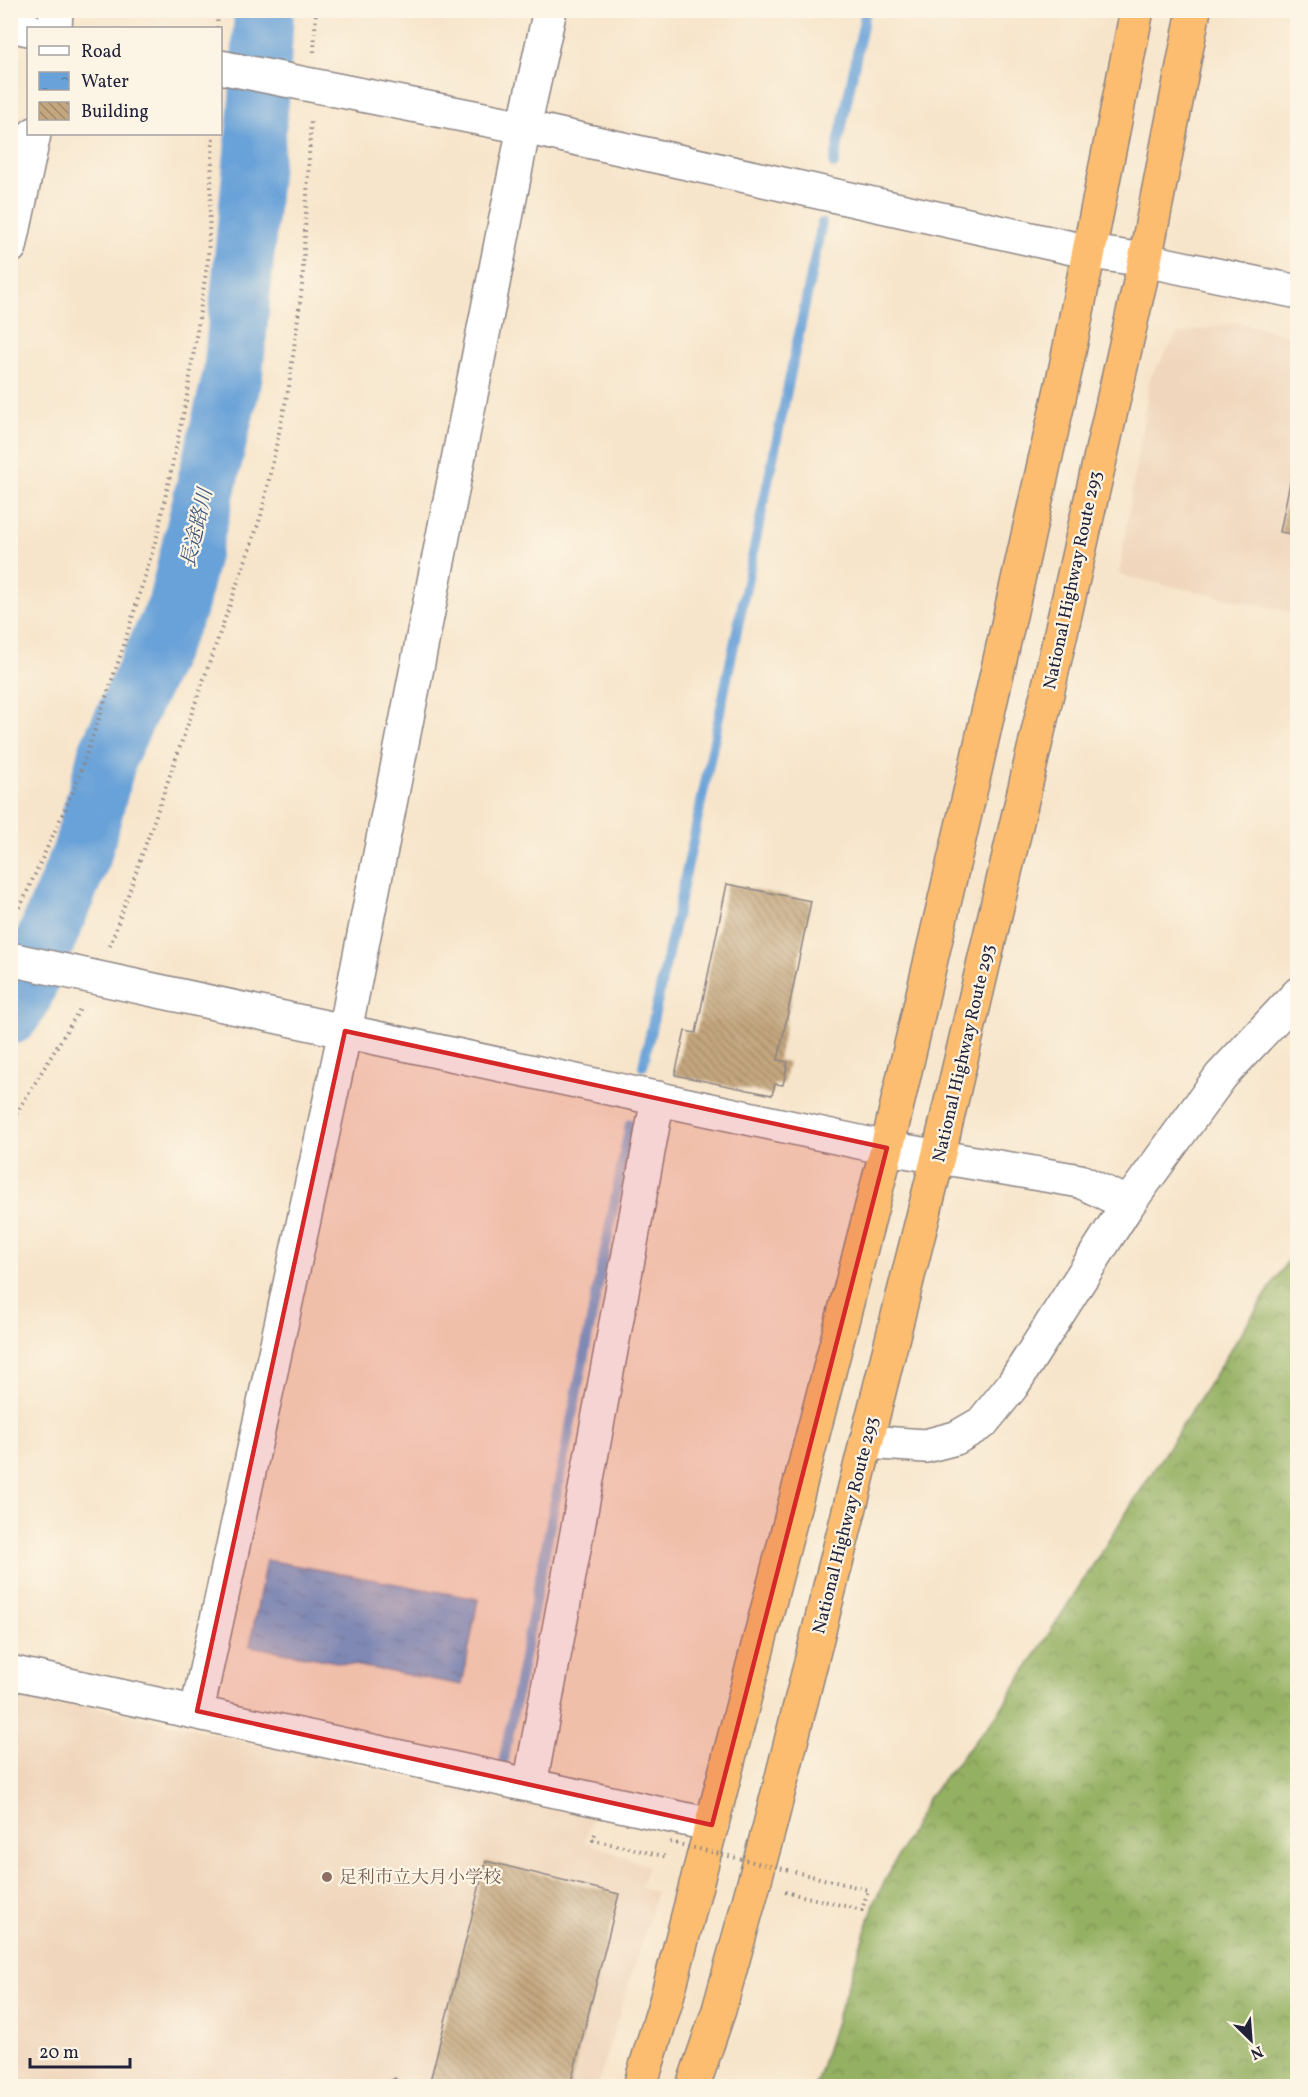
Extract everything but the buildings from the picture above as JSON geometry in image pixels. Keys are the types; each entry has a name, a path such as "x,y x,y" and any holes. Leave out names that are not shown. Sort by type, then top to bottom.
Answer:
{"highway":[{"path":"640,2086 666,2001 886,1148 977,763 1090,252 1137,10"},
{"name":"National Highway Route 293","path":"693,2086 719,2010 770,1825 938,1157 1047,694 1145,260 1194,10"}],"street":[{"path":"55,27 56,10"},
{"path":"196,1711 345,1031 524,127 550,10"},
{"path":"10,26 27,29"},
{"path":"225,68 524,127 1090,252 1145,260 1298,292"},
{"path":"10,247 34,135"},
{"path":"10,959 886,1148 1080,1180 1128,1204"},
{"path":"866,1442 924,1446 956,1438 982,1423 1012,1386 1128,1204 1221,1076 1298,994"},
{"path":"530,1785 658,1098"},
{"path":"10,1672 712,1825"}],"path":[{"path":"217,27 218,10"},
{"path":"10,1124 92,976 261,516 289,386 302,287 304,85 316,10"},
{"path":"10,923 21,905 75,787 123,648 157,536 187,396 208,260 213,135"},
{"path":"670,1842 868,1890 862,1910 778,1890"}],"highlighted area":[{"path":"345,1031 887,1148 712,1825 197,1711"}],"shaded area":[{"path":"1236,322 1297,337 1297,613 1119,575 1150,378 1177,335"},
{"name":"足利市立大月小学校","path":"11,1688 592,1818 586,1842 648,1866 641,1888 657,1892 597,2086 11,2086"}],"green space":[{"path":"1297,1246 1297,2086 815,2086 876,1898 929,1796 997,1715"}],"water":[{"path":"266,1560 478,1599 462,1685 250,1646"}],"waterway":[{"name":"長途路川","path":"10,1015 21,999 82,853 108,754 177,607 233,374 259,100 264,10"},
{"path":"834,164 866,10"},
{"path":"643,1066 692,846 822,223"},
{"path":"503,1763 630,1124"}],"place":[{"name":"足利市立大月小学校","path":"327,1877"}]}
